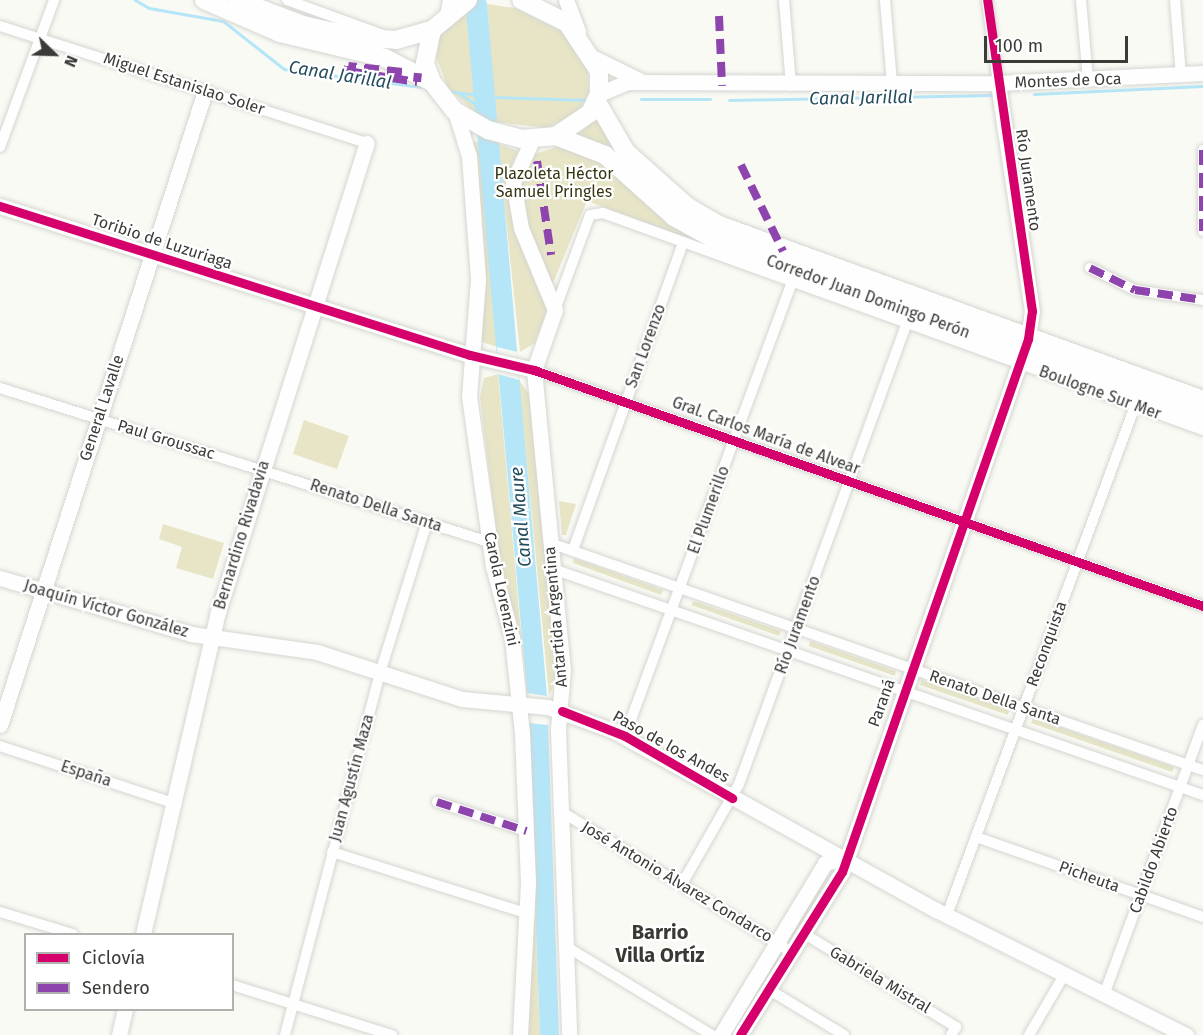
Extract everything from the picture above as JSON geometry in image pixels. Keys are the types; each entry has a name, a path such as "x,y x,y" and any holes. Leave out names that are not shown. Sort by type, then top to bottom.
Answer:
{"highway":[{"path":"204,0 280,33 385,58 432,82"},
{"path":"237,0 303,25 396,40 432,30 456,4"},
{"path":"432,30 426,63 432,82 455,111 477,125 497,133 532,140 556,136 580,124 598,98 594,58 580,38 557,16 523,0"},
{"name":"Corredor Juan Domingo Perón","path":"598,98 626,152 707,219 1024,352 1203,400"},
{"name":"Corredor Juan Domingo Perón","path":"556,136 605,155 674,216 718,242 1203,417"}],"main road":[{"path":"566,0 580,38"},
{"name":"Montes de Oca","path":"594,58 645,82"},
{"name":"Montes de Oca","path":"598,98 621,83 645,82 791,86 998,83 1181,76 1203,73"},
{"name":"Río Juramento","path":"998,83 1032,311 1024,352"},
{"name":"General Lavalle","path":"0,725 205,91"},
{"name":"Carola Lorenzini","path":"455,111 470,156 478,280 470,355 469,396 489,542 512,638 523,704 526,913 520,1035"},
{"path":"532,140 514,173 515,207 555,310"},
{"name":"Bernardino Rivadavia","path":"143,933 212,637 367,142"},
{"name":"Toribio de Luzuriaga","path":"0,206 315,306"},
{"name":"Gral. Carlos María de Alvear","path":"315,306 470,355 534,370"},
{"name":"Antartida Argentina","path":"555,310 534,370 553,569 555,709 562,812 570,1035"},
{"name":"Paraná","path":"740,1035 842,872 843,858 1024,352"},
{"name":"Joaquín Víctor González","path":"0,578 212,637"},
{"name":"Paso de los Andes","path":"212,637 317,652 462,699 555,709 625,736 732,798 947,915 1186,1035"},
{"path":"721,1035 825,863 843,858"},
{"path":"119,1035 125,1011"}],"street":[{"path":"0,147 54,0"},
{"path":"287,0 310,4 396,40"},
{"path":"784,0 791,86"},
{"path":"885,0 892,84"},
{"name":"Río Juramento","path":"987,0 998,83"},
{"path":"1081,0 1088,80"},
{"path":"1175,0 1181,76"},
{"name":"Miguel Estanislao Soler","path":"0,26 367,142"},
{"path":"1203,150 1203,231"},
{"name":"Boulogne Sur Mer","path":"590,215 603,213 906,324 1024,352 1135,406 1203,430"},
{"name":"Antartida Argentina","path":"555,310 590,215"},
{"name":"San Lorenzo","path":"573,550 683,243"},
{"path":"1090,268 1135,290 1203,300"},
{"name":"El Plumerillo","path":"625,736 792,283"},
{"name":"Río Juramento","path":"682,884 732,798 789,650 906,324"},
{"name":"Gral. Carlos María de Alvear","path":"534,370 1203,606"},
{"name":"Paul Groussac","path":"0,388 263,470"},
{"name":"Reconquista","path":"947,915 1135,406"},
{"name":"Renato Della Santa","path":"263,470 489,542"},
{"name":"Juan Agustín Maza","path":"285,1035 380,673 427,522"},
{"name":"Renato Della Santa","path":"550,543 1203,770"},
{"name":"Renato Della Santa","path":"553,569 1203,795"},
{"name":"Cabildo Abierto","path":"1104,995 1203,725"},
{"name":"España","path":"0,746 173,802"},
{"path":"437,802 526,831"},
{"name":"José Antonio Álvarez Condarco","path":"562,812 792,952"},
{"name":"Picheuta","path":"976,837 1203,916"},
{"path":"332,852 526,913"},
{"path":"0,912 70,933"},
{"name":"Gabriela Mistral","path":"803,933 954,1031"},
{"path":"567,947 712,1035"},
{"path":"1029,1035 1064,975"},
{"path":"234,986 392,1035"},
{"path":"768,989 844,1035"}],"green space":[{"path":"487,4 521,9 562,30 588,72 589,93 580,110 548,128 496,122"},
{"path":"466,10 476,113 448,88 435,54 439,33"},
{"path":"599,116 612,146 636,169 577,135"},
{"path":"473,142 478,142 497,347 479,341"},
{"path":"498,144 518,151 508,175 548,307 535,343 520,352"},
{"name":"Plazoleta Héctor Samuel Pringles","path":"557,147 601,159 691,239 587,201 551,288 527,228 519,182 531,155"},
{"path":"498,374 522,644 501,568 480,397 484,378"},
{"path":"519,380 529,394 557,678 549,696"},
{"path":"304,420 349,436 337,469 293,454"},
{"path":"559,501 576,504 566,535 562,535"},
{"path":"163,524 224,543 213,579 176,568 182,547 159,539"},
{"path":"574,558 663,590 661,595 573,563"},
{"path":"694,601 781,631 779,636 691,605"},
{"path":"810,641 896,671 895,676 809,646"},
{"path":"922,680 1009,710 1008,715 920,685"},
{"path":"1033,718 1174,767 1172,772 1031,723"},
{"path":"833,866 790,944 785,943 828,867"},
{"path":"535,905 540,1035 525,1035 531,914"},
{"path":"779,950 784,953 731,1032"}],"water":[{"name":"Canal Maure","path":"465,0 486,0 487,4 547,696 559,1035 540,1035 527,693"}],"pier":[{"path":"497,347 517,352 519,380 498,374"},
{"path":"527,693 547,696 548,725 528,723"}],"waterway":[{"name":"Canal Jarillal","path":"135,0 149,8 223,21 284,69 420,87"},
{"name":"Canal Jarillal","path":"1034,94 1203,86"},
{"path":"449,91 477,95"},
{"path":"459,93 479,107"},
{"name":"Canal Jarillal","path":"729,100 993,95"},
{"name":"Canal Jarillal","path":"493,97 587,100"},
{"path":"641,99 710,99"}],"marked path":[{"path":"719,16 722,86"},
{"path":"402,72 348,66 347,71 417,82 418,73"},
{"path":"1203,150 1203,231"},
{"path":"537,161 551,255"},
{"path":"741,165 783,251"},
{"path":"1090,268 1135,290 1203,300"},
{"path":"437,802 526,831"}],"cycle path":[{"path":"740,1035 842,872 1028,339 1032,311 987,0"},
{"path":"0,206 470,355 534,370 1203,606"},
{"path":"562,711 625,736 732,798"}],"district":[{"name":"Barrio Villa Ortíz","path":"660,944"}]}
